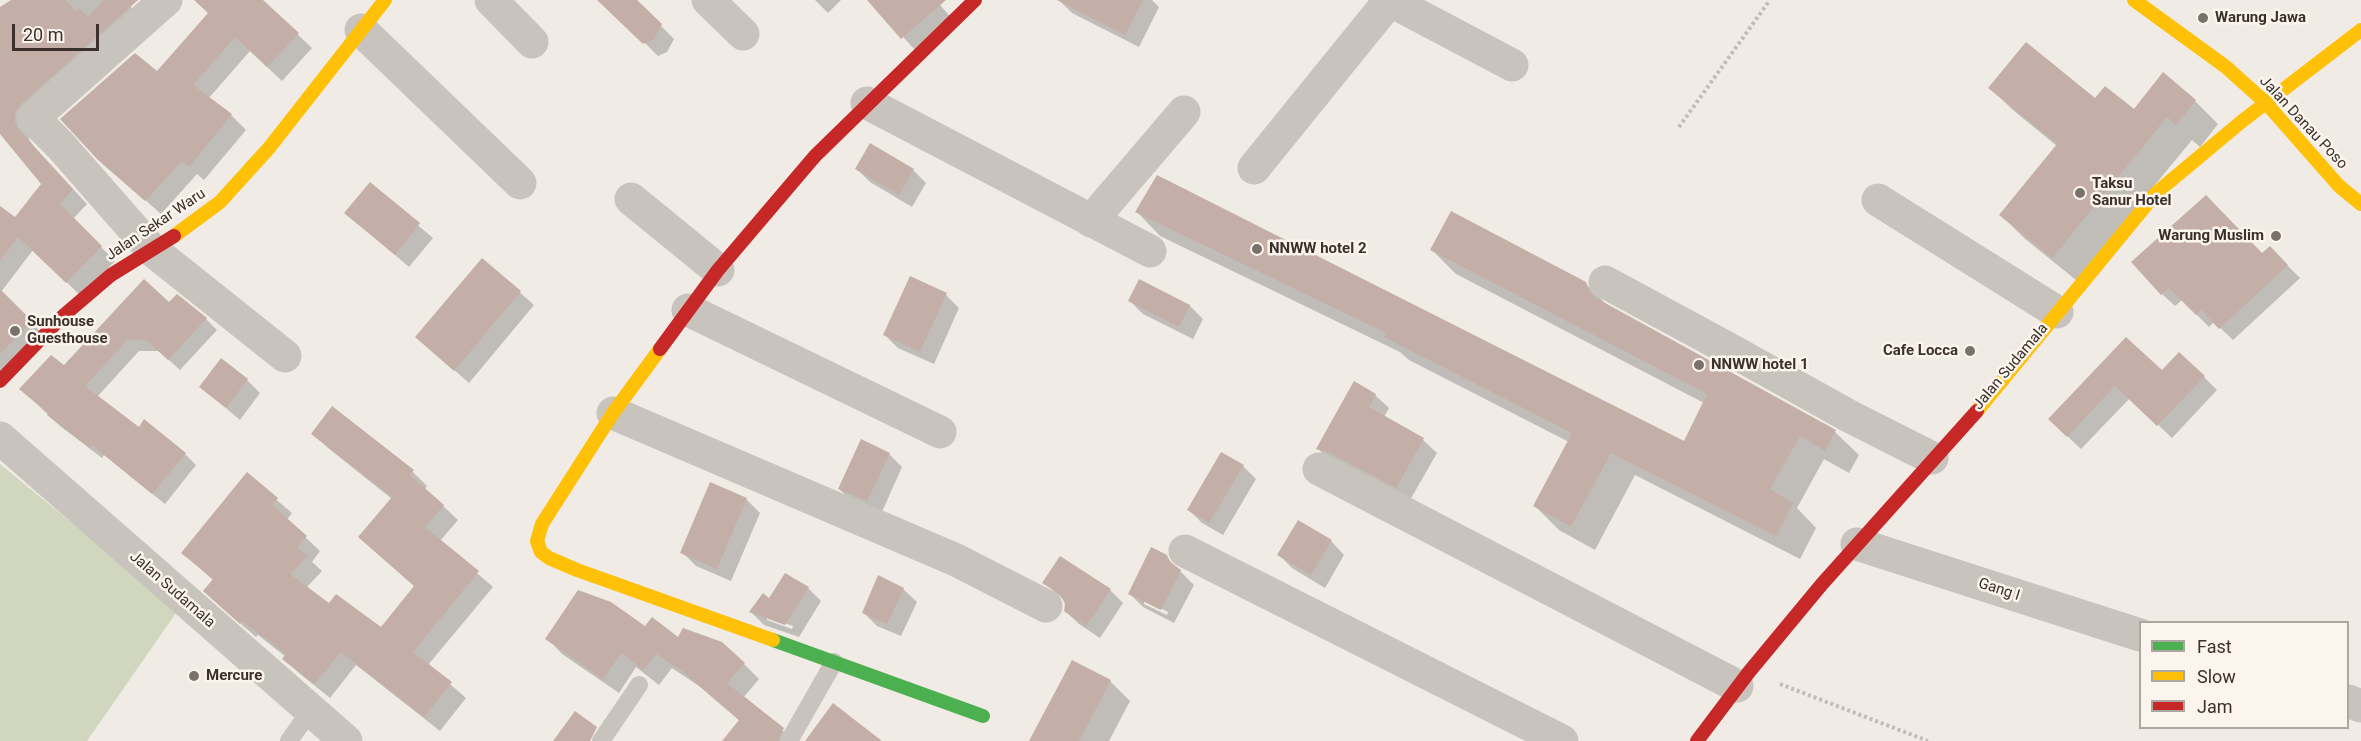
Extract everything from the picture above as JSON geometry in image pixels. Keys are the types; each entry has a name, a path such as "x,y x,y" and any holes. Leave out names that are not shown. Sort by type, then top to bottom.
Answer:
{"street":[{"path":"166,0 33,118 60,145 152,250 285,356"},
{"name":"Jalan Sekar Waru","path":"0,381 63,316 111,275 185,229 220,202 269,148 385,0"},
{"path":"491,0 532,42"},
{"path":"708,0 742,34"},
{"path":"975,0 867,103 816,156 718,270 613,414 542,524 537,542 542,552 549,558 577,570 983,716"},
{"path":"1254,168 1389,0 1512,65"},
{"name":"Jalan Danau Poso","path":"2134,0 2226,67 2266,103 2339,186 2361,204"},
{"path":"362,30 520,183"},
{"name":"Jalan Sudamala","path":"1697,741 1743,679 1857,544 1999,386 2156,193 2266,103 2361,30"},
{"path":"867,103 1150,251"},
{"path":"1091,221 1184,112"},
{"path":"632,200 718,270"},
{"path":"1878,200 2057,312"},
{"path":"1605,282 1932,459"},
{"path":"688,310 940,432"},
{"path":"613,414 956,560 1046,606"},
{"name":"Jalan Sudamala","path":"0,438 346,741"},
{"path":"1319,469 1743,679"},
{"name":"Gang I","path":"1857,544 2139,635"},
{"path":"1185,552 1562,741"}],"lane":[{"path":"789,741 834,662"},
{"path":"601,741 639,686"},
{"path":"289,741 310,711"}],"path":[{"path":"1679,127 1770,0"},
{"path":"1743,679 1928,741"}],"green space":[{"path":"0,464 178,610 87,741 0,741"}],"building":[{"path":"11,0 65,0 76,11 79,8 88,17 104,0 138,0 21,104 15,113 15,123 20,131 73,189 60,204 102,246 66,283 18,237 0,261 0,206 15,217 41,184 0,134 0,7"},
{"path":"194,0 263,0 299,33 267,67 235,37 193,85 232,114 189,167 182,161 145,201 98,160 60,119 135,53 157,71 208,13"},
{"path":"597,0 637,0 662,24 654,39 643,44"},
{"path":"867,0 946,0 901,39"},
{"path":"1057,0 1143,0 1125,35"},
{"path":"2026,42 2095,98 2105,86 2134,109 2163,72 2196,100 2176,125 2167,117 2052,258 1999,215 2057,144 1988,88"},
{"path":"870,143 914,169 899,195 855,169"},
{"name":"NNWW hotel 1","path":"1157,175 1684,441 1707,394 1430,250 1451,211 1586,282 1589,291 1596,298 1836,430 1825,451 1800,436 1770,489 1793,503 1776,536 1611,453 1571,527 1533,506 1572,433 1384,337 1386,333 1135,212"},
{"path":"370,182 420,223 395,255 344,213"},
{"path":"2206,195 2262,253 2270,246 2288,265 2219,329 2201,310 2196,315 2169,288 2161,295 2131,262"},
{"path":"482,258 521,291 454,371 415,337"},
{"path":"910,276 947,293 920,352 883,335"},
{"path":"144,279 169,302 177,294 207,318 168,360 146,340 127,340 85,386 139,427 144,419 186,453 152,494 92,445 90,448 47,415 48,413 19,389 51,355 64,365"},
{"path":"1139,279 1190,305 1179,327 1128,301"},
{"name":"Sunhouse Guesthouse","path":"0,289 32,321 0,354"},
{"path":"2126,337 2162,370 2179,352 2205,376 2157,426 2115,386 2067,437 2048,419"},
{"path":"221,358 248,379 226,408 199,387"},
{"path":"1354,381 1376,394 1369,407 1424,438 1396,488 1328,452 1316,449"},
{"path":"332,406 414,470 410,475 444,505 425,527 479,571 413,652 452,682 424,717 341,652 314,684 282,659 286,654 242,621 240,624 203,591 213,579 181,553 247,472 278,498 272,505 307,536 297,547 308,556 290,574 329,603 336,594 381,627 414,586 358,537 392,497 311,434"},
{"path":"861,439 890,453 867,501 838,489"},
{"path":"1221,452 1244,465 1209,523 1187,510"},
{"path":"710,482 747,498 717,569 680,553"},
{"path":"1298,520 1332,540 1311,575 1277,555"},
{"path":"1151,547 1167,555 1170,562 1181,570 1161,610 1128,594"},
{"path":"1060,556 1111,589 1086,626 1064,611 1065,604 1061,595 1042,583"},
{"path":"785,573 809,587 785,625 749,612 763,593 769,598"},
{"path":"878,575 904,588 887,624 862,613"},
{"path":"578,590 611,602 645,626 652,617 678,637 683,628 722,642 745,663 727,683 784,728 778,741 722,741 739,720 682,671 656,654 643,670 621,653 603,679 545,639"},
{"path":"1072,660 1111,680 1079,741 1029,741"},
{"path":"833,703 882,741 805,741"},
{"path":"575,711 597,727 590,741 553,741"}],"traffic: fast":[{"path":"773,640 983,716"}],"traffic: slow":[{"path":"174,236 220,202 269,148 385,0"},
{"path":"2134,0 2226,67 2266,103 2339,186 2361,204"},
{"path":"1977,411 2156,193 2241,122 2361,30"},
{"path":"660,349 613,413 542,524 537,541 541,552 577,570 773,640"}],"traffic: jam":[{"path":"660,349 718,270 815,156 975,0"},
{"path":"0,381 63,316 111,275 174,236"},
{"path":"1697,741 1749,672 1822,584 1977,411"}],"place":[{"name":"Warung Jawa","path":"2203,18"},
{"name":"Taksu Sanur Hotel","path":"2080,193"},
{"name":"Warung Muslim","path":"2276,236"},
{"name":"NNWW hotel 2","path":"1257,249"},
{"name":"Sunhouse Guesthouse","path":"15,331"},
{"name":"Cafe Locca","path":"1970,351"},
{"name":"NNWW hotel 1","path":"1699,365"},
{"name":"Mercure","path":"194,676"}]}
